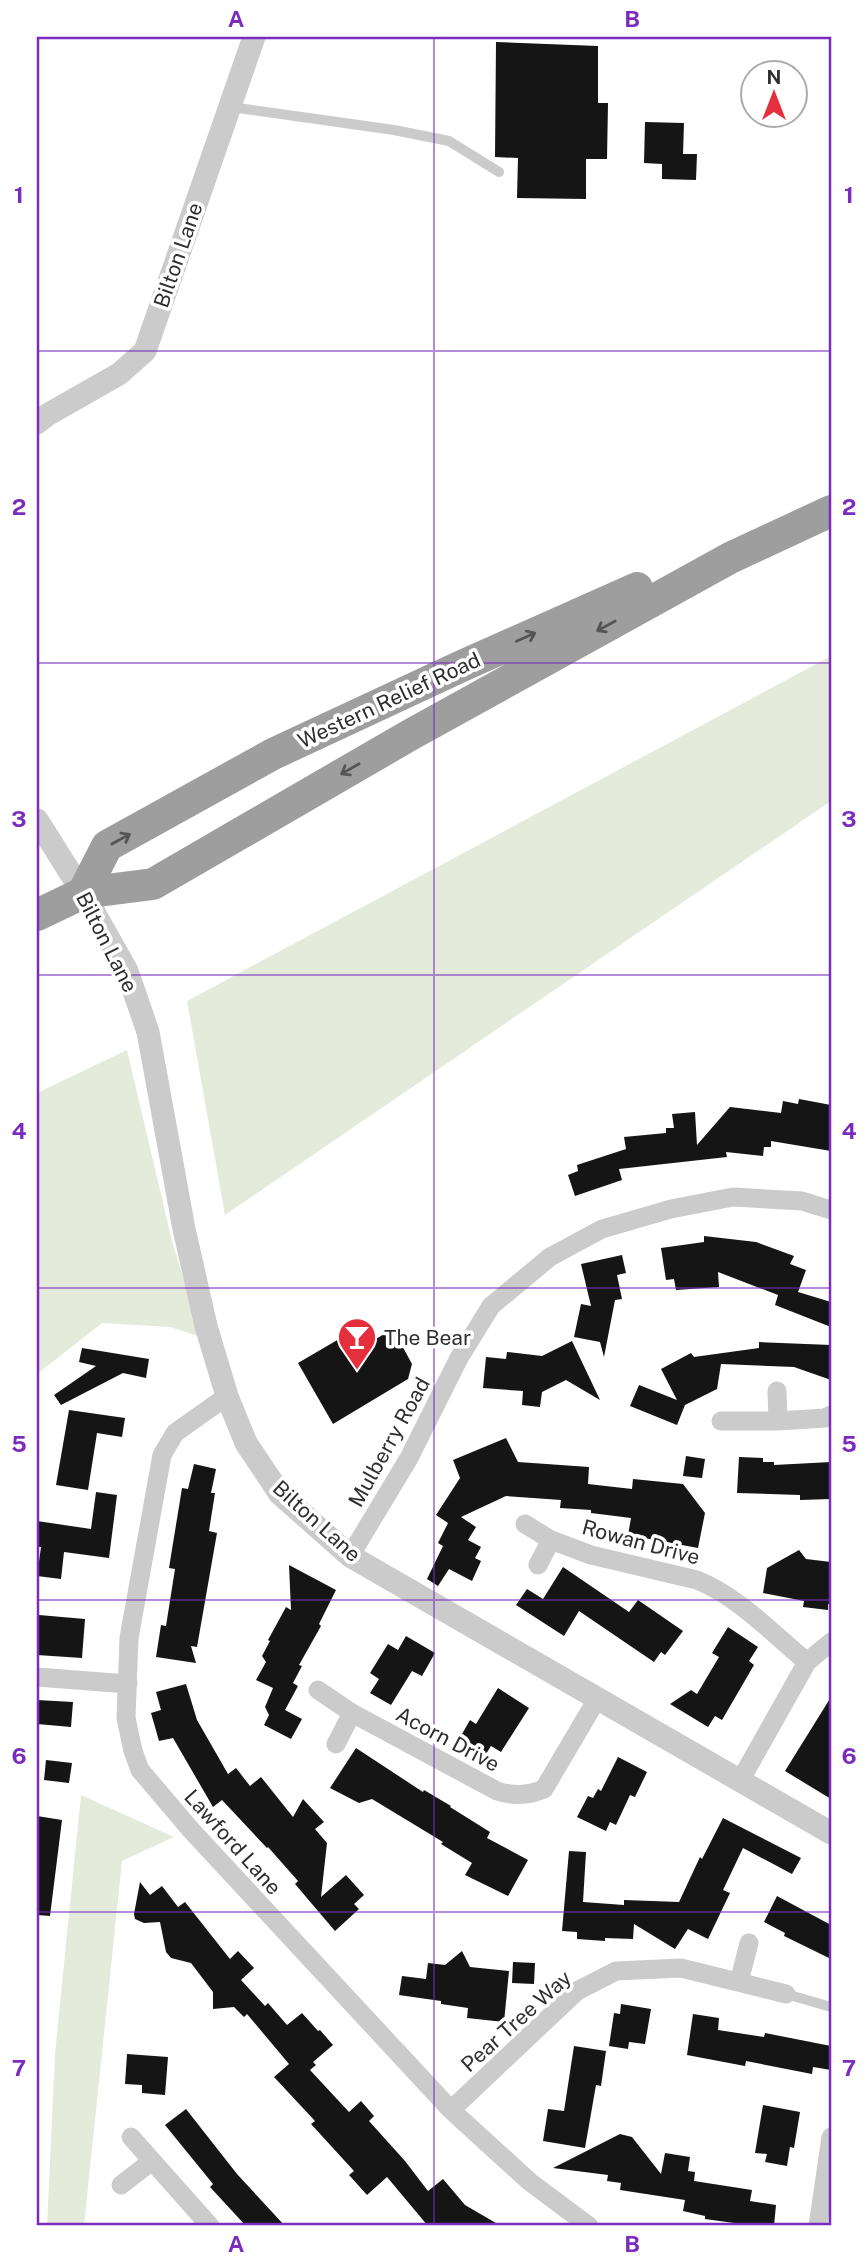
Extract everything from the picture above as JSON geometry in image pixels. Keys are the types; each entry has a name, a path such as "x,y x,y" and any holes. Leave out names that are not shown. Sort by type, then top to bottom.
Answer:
{"highway":[{"name":"Western Relief Road","path":"37,915 83,893 153,884 410,735 730,558 831,511"},
{"name":"Western Relief Road","path":"83,893 107,846 273,754 650,582 730,558"}],"street":[{"name":"Bilton Lane","path":"37,423 119,374 145,351 254,37"},
{"name":"Bilton Lane","path":"37,820 83,893 127,971 148,1032 184,1229 206,1326 227,1396 246,1443 280,1494 350,1556 831,1833"},
{"name":"Mulberry Road","path":"350,1556 409,1458 459,1358 491,1306 550,1257 602,1229 671,1209 733,1197 802,1201 831,1210"},
{"path":"777,1391 778,1421"},
{"name":"Lawford Lane","path":"227,1396 175,1433 162,1455 129,1638 126,1718 140,1770 191,1830 451,2110 530,2182 589,2226"},
{"path":"721,1421 778,1421 825,1418 831,1415"},
{"name":"Rowan Drive","path":"525,1524 551,1540 592,1555 709,1585 726,1594 807,1662"},
{"name":"Rowan Drive","path":"538,1564 551,1540"},
{"path":"740,1781 807,1662 831,1642"},
{"path":"37,1677 128,1684"},
{"name":"Acorn Drive","path":"318,1690 352,1713 497,1791 519,1795 533,1794 544,1789 597,1699"},
{"path":"336,1744 352,1713"},
{"path":"739,1982 749,1943"},
{"name":"Pear Tree Way","path":"451,2110 578,1991 616,1971 681,1968 786,1994"},
{"path":"131,2137 209,2226"},
{"path":"818,2226 831,2137"},
{"path":"121,2185 152,2161"}],"lane":[{"path":"230,107 394,130 449,141 499,172"},
{"path":"786,1994 831,2007"}],"green space":[{"path":"831,656 831,801 225,1215 187,1001"},
{"path":"127,1050 172,1241 201,1337 170,1327 102,1323 37,1374 37,1093"},
{"path":"81,1795 174,1837 122,1861 84,2226 47,2226 55,2054"}],"building":[{"path":"496,42 598,46 598,103 608,103 607,159 586,159 586,199 517,198 518,158 495,157"},
{"path":"645,122 684,123 683,154 697,154 696,180 662,179 662,164 644,163"},
{"path":"799,1099 831,1105 831,1151 771,1141 771,1147 764,1147 763,1156 726,1152 727,1157 619,1169 622,1180 575,1196 568,1175 578,1171 577,1165 626,1149 624,1137 666,1133 666,1128 674,1128 672,1114 695,1112 697,1145 730,1107 781,1113 783,1101 798,1104"},
{"path":"704,1236 756,1242 794,1256 790,1264 806,1270 798,1292 831,1302 831,1327 775,1305 778,1295 718,1272 719,1287 676,1290 674,1279 666,1280 661,1248 704,1242"},
{"path":"622,1255 626,1273 617,1275 622,1299 615,1300 604,1357 600,1342 574,1337 581,1304 591,1306 581,1264"},
{"name":"The Bear","path":"393,1329 412,1364 408,1379 333,1424 298,1363 351,1332 360,1348"},
{"path":"572,1341 600,1400 566,1380 542,1392 540,1407 522,1405 523,1391 483,1388 486,1357 506,1359 507,1352 542,1356"},
{"path":"759,1342 831,1345 831,1380 794,1367 721,1364 717,1389 685,1405 677,1425 630,1406 639,1385 677,1400 661,1369 691,1353 694,1357 759,1348"},
{"path":"82,1348 149,1359 146,1378 123,1373 61,1405 54,1395 96,1366 79,1362"},
{"path":"69,1410 125,1418 122,1437 97,1433 88,1490 56,1485"},
{"path":"506,1438 518,1462 589,1467 588,1484 632,1489 633,1479 683,1484 705,1513 698,1548 628,1535 631,1518 591,1513 591,1510 560,1508 561,1500 506,1496 461,1517 476,1527 468,1540 481,1547 475,1558 481,1561 472,1581 449,1569 438,1586 427,1579 443,1546 438,1543 448,1523 436,1515 460,1478 453,1460"},
{"path":"686,1456 705,1459 702,1478 683,1476"},
{"path":"739,1457 763,1458 763,1462 774,1462 774,1465 831,1462 831,1499 800,1500 800,1495 737,1493"},
{"path":"194,1464 216,1469 211,1493 215,1493 209,1531 217,1533 197,1647 191,1646 196,1663 156,1657 161,1625 166,1626 175,1569 169,1568 182,1488 188,1489"},
{"path":"96,1492 117,1495 109,1558 64,1552 61,1579 37,1576 41,1547 37,1547 37,1521 91,1529"},
{"path":"799,1550 806,1559 831,1562 831,1605 828,1604 828,1610 803,1607 804,1601 763,1593 767,1568"},
{"path":"289,1565 336,1590 319,1624 321,1626 299,1665 302,1666 293,1683 298,1686 285,1710 302,1719 291,1739 264,1725 269,1715 265,1707 273,1688 256,1680 266,1662 262,1656 270,1641 268,1640 286,1607 291,1610"},
{"path":"563,1567 629,1612 638,1600 683,1631 665,1655 661,1652 654,1662 579,1611 564,1636 516,1605 527,1589 543,1599"},
{"path":"39,1615 85,1619 82,1658 37,1655"},
{"path":"728,1627 758,1647 749,1661 754,1665 722,1720 715,1716 708,1727 670,1704 691,1690 697,1694 719,1657 712,1653"},
{"path":"406,1636 435,1653 422,1676 412,1671 391,1705 370,1693 379,1679 370,1673 388,1644 398,1650"},
{"path":"186,1684 197,1720 228,1774 236,1768 250,1786 261,1777 293,1817 303,1799 324,1822 315,1829 327,1843 321,1897 346,1875 364,1895 354,1904 359,1909 335,1931 295,1884 298,1881 222,1800 213,1807 173,1738 159,1741 151,1713 161,1710 156,1692"},
{"path":"498,1688 529,1708 501,1752 491,1746 484,1757 458,1741 470,1720 476,1724"},
{"path":"831,1697 831,1799 785,1771"},
{"path":"37,1700 73,1702 71,1727 37,1724"},
{"path":"356,1748 490,1832 487,1838 528,1860 508,1896 465,1875 472,1863 441,1844 443,1842 372,1799 359,1803 330,1788"},
{"path":"618,1757 647,1772 635,1797 630,1795 616,1825 610,1822 606,1831 577,1817 588,1796 593,1798 598,1789 601,1791"},
{"path":"46,1760 72,1763 69,1783 44,1780"},
{"path":"37,1816 62,1820 50,1916 37,1915"},
{"path":"723,1818 801,1858 792,1874 743,1848 723,1890 730,1893 708,1939 688,1929 675,1949 634,1924 633,1939 577,1939 577,1932 562,1931 569,1851 586,1852 583,1902 624,1905 624,1900 679,1902 700,1857 702,1859"},
{"path":"140,1882 150,1895 162,1886 178,1907 185,1902 230,1959 238,1951 254,1968 241,1980 265,2006 268,2003 287,2025 302,2013 318,2031 320,2030 333,2045 313,2062 316,2065 310,2070 349,2112 361,2101 374,2116 369,2121 428,2191 443,2179 465,2205 501,2226 428,2226 387,2177 367,2195 349,2175 354,2171 311,2124 315,2121 274,2077 289,2064 247,2014 244,2017 234,2007 213,2009 213,1992 191,1963 171,1958 166,1952 160,1922 144,1923 135,1919"},
{"path":"777,1896 831,1925 831,1959 784,1936 785,1933 764,1922"},
{"path":"462,1951 470,1967 509,1971 504,2022 467,2018 468,2008 399,1995 402,1976 426,1979 428,1963 445,1965"},
{"path":"513,1962 535,1963 534,1984 512,1983"},
{"path":"621,2004 651,2009 645,2044 629,2042 628,2049 609,2046 614,2013 620,2014"},
{"path":"693,2014 719,2018 718,2030 764,2037 765,2033 831,2046 831,2070 813,2067 812,2074 746,2061 745,2066 687,2055"},
{"path":"574,2046 606,2051 601,2086 596,2085 585,2148 543,2141 548,2109 564,2111"},
{"path":"127,2054 168,2057 165,2095 142,2093 142,2085 125,2084"},
{"path":"763,2105 800,2112 794,2148 790,2147 787,2166 765,2162 767,2154 755,2153"},
{"path":"186,2109 237,2174 285,2226 246,2226 210,2187 213,2184 165,2125"},
{"path":"620,2134 632,2137 661,2174 665,2153 690,2157 688,2171 695,2172 694,2181 752,2190 750,2201 776,2205 774,2226 705,2219 705,2216 683,2211 685,2200 620,2190 621,2183 607,2181 608,2175 553,2168"}],"place":[{"name":"The Bear","path":"357,1371"}]}
